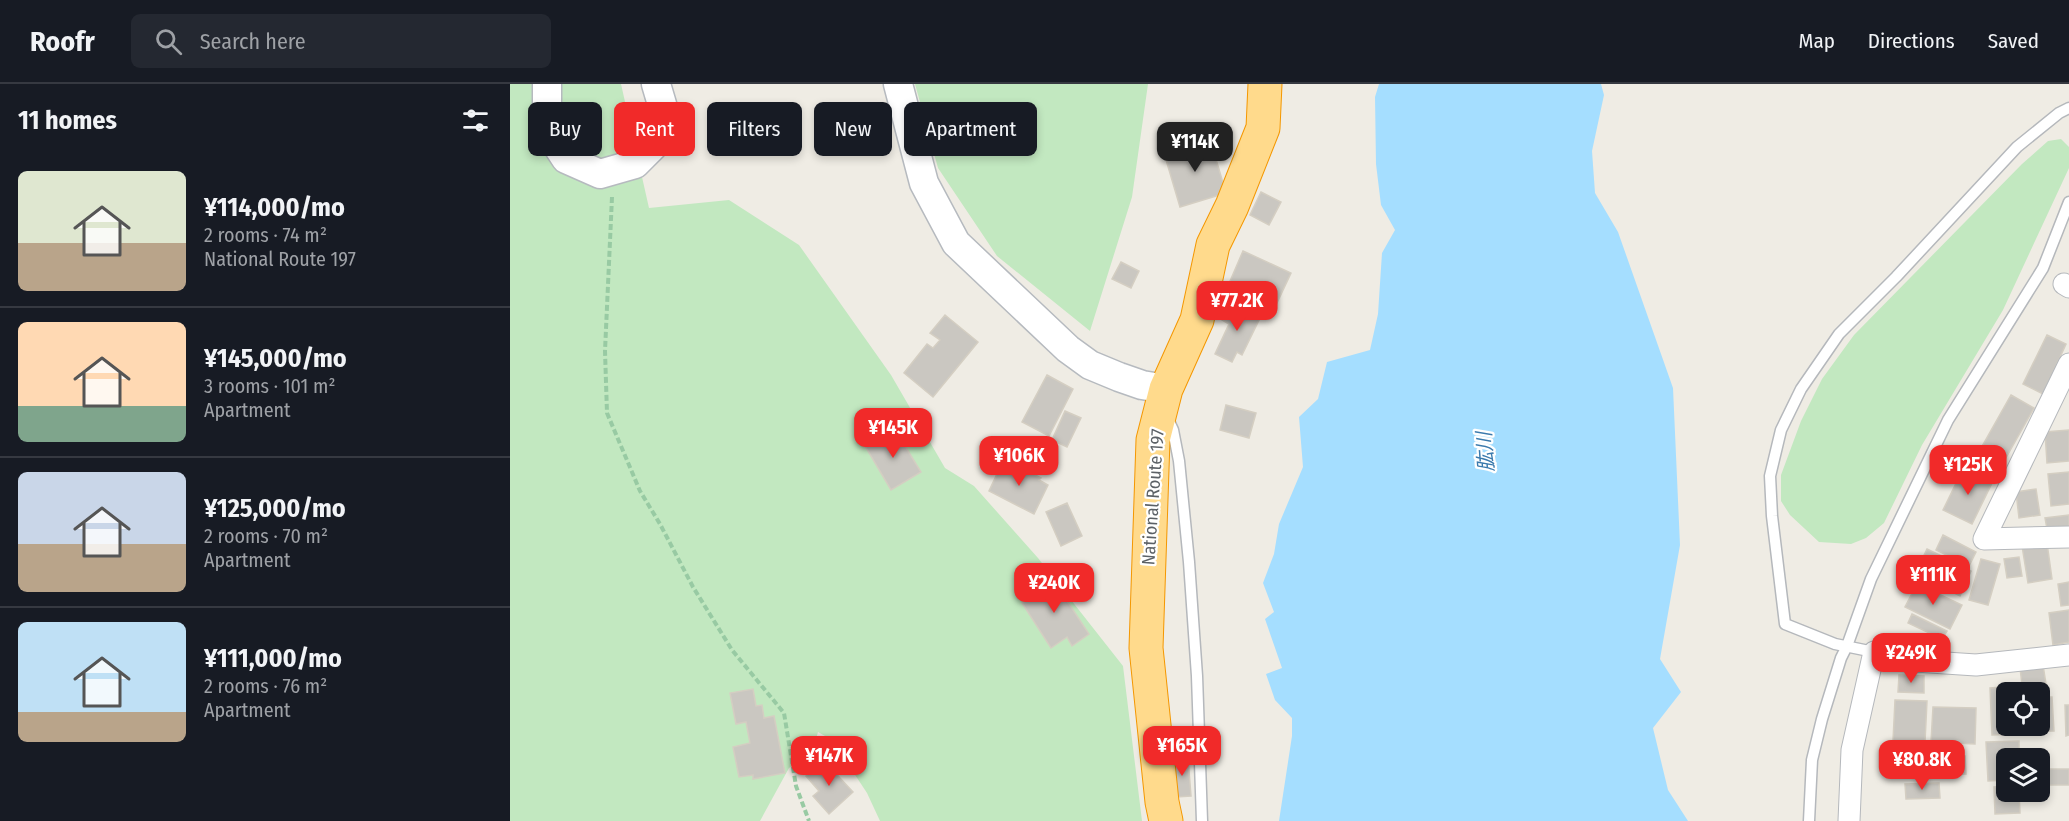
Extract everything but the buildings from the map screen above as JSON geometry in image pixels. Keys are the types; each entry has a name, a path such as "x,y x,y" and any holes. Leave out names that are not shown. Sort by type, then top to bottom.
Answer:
{"highway":[{"name":"National Route 197","path":"1166,821 1146,648 1153,440 1164,397 1197,320 1214,245 1263,128 1265,84"}],"street":[{"path":"548,84 547,130 566,159 600,174 635,164 658,141 664,111 656,84"},
{"path":"898,84 924,183 956,243 1068,350 1090,365 1143,385 1164,397"},
{"path":"2069,364 1984,539 2069,537"},
{"path":"1849,821 1852,750 1874,652 1900,660 1976,664 2069,655"}],"lane":[{"path":"1874,652 1835,644 1785,624 1772,516 1770,476 1781,430 1801,389 1839,334 1896,277 2017,147 2059,113 2069,108"},
{"path":"1809,821 1812,760 1822,719 1841,658 1871,579 1948,420 2043,268 2069,202"},
{"path":"1164,397 1179,461 1190,562 1202,821"}],"path":[{"path":"614,170 605,351 608,413 640,491 693,587 732,650 784,713 796,786 809,821"}],"green space":[{"path":"510,84 621,84 625,102 614,102 614,156 637,156 649,208 729,200 799,245 891,375 945,468 974,486 1038,558 1123,666 1142,821 880,821 867,793 832,740 818,732 812,753 789,768 760,821 510,821"},
{"path":"915,84 1148,84 1132,197 1090,331 997,256 938,168 935,156 1037,156 1037,102 920,102"},
{"path":"2061,139 2069,147 2069,168 2003,310 1922,445 1884,523 1866,538 1851,544 1819,542 1790,515 1781,501 1781,475 1801,421 1822,379 1854,335 2022,164 2048,141"}],"water":[{"name":"肱川","path":"1379,84 1601,84 1604,95 1592,151 1595,193 1618,232 1673,388 1680,545 1660,659 1681,692 1653,728 1668,790 1688,821 1279,821 1292,736 1292,718 1275,700 1266,674 1282,668 1265,619 1274,612 1263,583 1274,554 1279,524 1303,467 1299,417 1318,399 1327,362 1370,350 1378,314 1382,253 1395,230 1381,205 1376,164 1375,97"}]}
